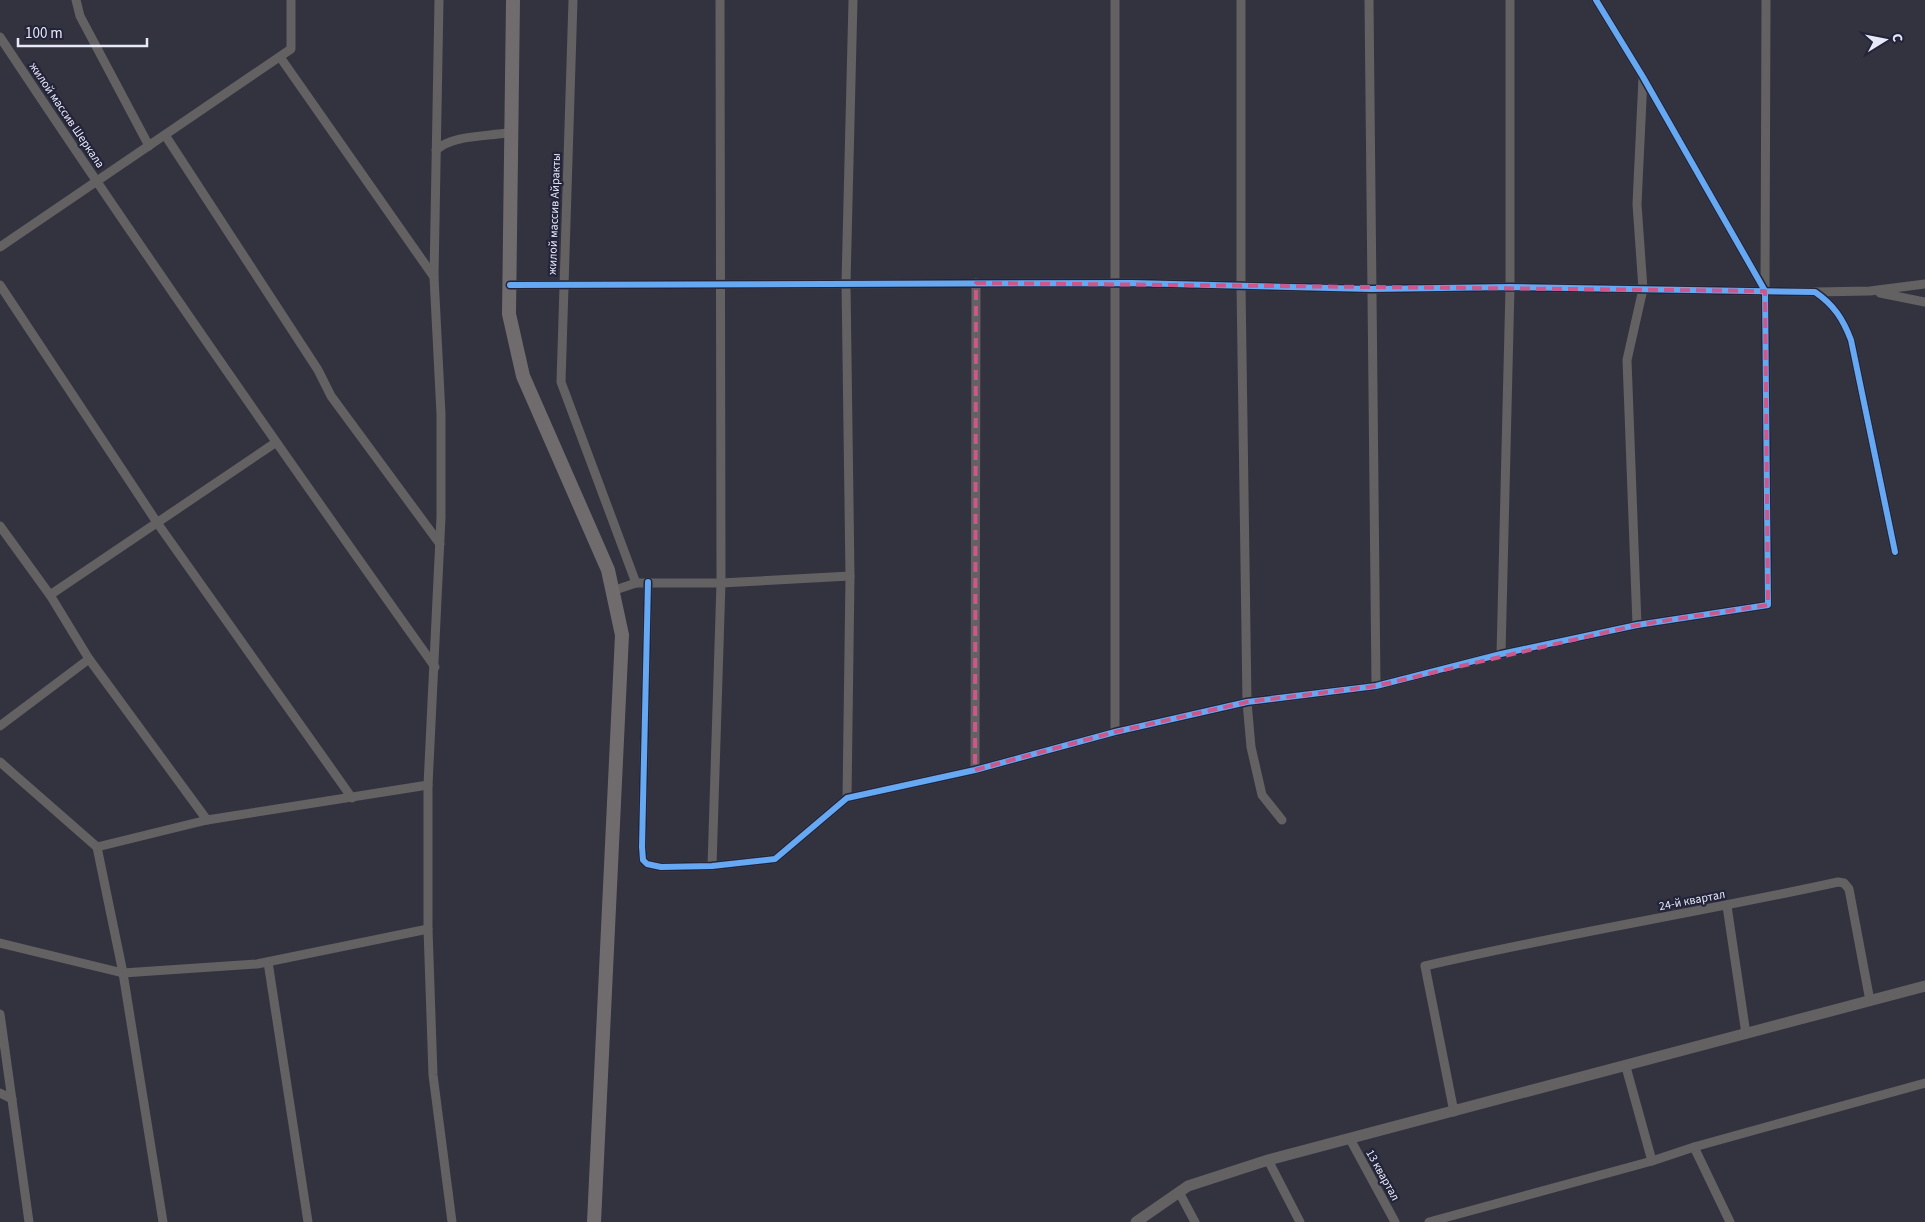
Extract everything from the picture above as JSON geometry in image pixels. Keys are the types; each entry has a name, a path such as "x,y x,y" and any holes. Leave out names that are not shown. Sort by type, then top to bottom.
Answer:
{"main road":[{"path":"513,0 509,314 523,376 608,570 622,635 594,1222"}],"street":[{"path":"76,0 80,16 149,146"},
{"path":"0,247 291,49 291,0"},
{"path":"439,0 434,277 441,414 440,544 428,784 428,929 433,1075 452,1222"},
{"name":"жилой массив Айракты","path":"573,0 561,382 636,583"},
{"path":"712,866 721,582 720,0"},
{"path":"846,798 850,576 846,283 852,0"},
{"path":"1115,0 1115,732"},
{"path":"1241,0 1241,284 1247,702 1251,748 1262,795 1282,820"},
{"path":"1369,0 1376,686"},
{"path":"1501,654 1510,287 1510,0"},
{"path":"1596,0 1643,77 1765,291"},
{"path":"648,582 643,860 647,864 661,867 712,866 775,859 846,798 975,770 1115,732 1247,702 1376,686 1501,654 1638,625 1768,605 1765,291 1766,0"},
{"name":"жилой массив Шеркала","path":"0,37 96,182 275,443 435,667"},
{"path":"280,57 434,277"},
{"path":"1638,625 1627,360 1643,289 1637,204 1643,77"},
{"path":"436,150 442,145 455,140 512,132"},
{"path":"165,135 318,370 331,396 440,544"},
{"path":"975,770 976,283"},
{"path":"510,285 1116,283 1241,284 1371,289 1510,287 1815,292 1870,291 1925,284"},
{"path":"0,285 158,524 352,798"},
{"path":"1870,291 1925,302"},
{"path":"1815,292 1830,302 1842,318 1851,340 1896,552"},
{"path":"50,594 158,524 275,443"},
{"path":"0,526 50,594 89,659 208,820"},
{"path":"612,591 636,583 648,582 721,582 850,576"},
{"path":"0,726 89,659"},
{"path":"0,762 97,847 123,973 164,1222"},
{"path":"97,847 208,820 352,798 428,784"},
{"name":"24-й квартал","path":"1454,1112 1425,966 1498,949 1727,906 1838,882 1844,883 1850,889 1870,1000"},
{"path":"1727,906 1746,1034"},
{"path":"0,943 123,973 268,962 428,929"},
{"path":"268,962 308,1222"},
{"path":"1136,1222 1188,1186 1268,1160 1626,1067 1925,986"},
{"path":"0,1014 29,1222"},
{"path":"1626,1067 1652,1161"},
{"path":"1429,1222 1925,1083"},
{"path":"0,1093 12,1098"},
{"name":"13 квартал","path":"1350,1139 1395,1222"},
{"path":"1694,1147 1730,1222"},
{"path":"1268,1160 1300,1222"},
{"path":"1179,1192 1195,1222"}],"highlighted area":[{"path":"976,283 1765,291 1768,605 1637,625 1376,686 1247,702 1115,732 975,770"}],"cycle path":[{"path":"648,582 642,847 643,860 647,864 661,867 712,866 775,859 847,798 975,770 1115,732 1247,702 1376,686 1501,654 1637,625 1768,605 1765,291 1643,77 1596,0"},
{"path":"510,285 1132,283 1371,289 1510,287 1815,292 1828,302 1837,313 1845,325 1851,340 1895,552"}]}
